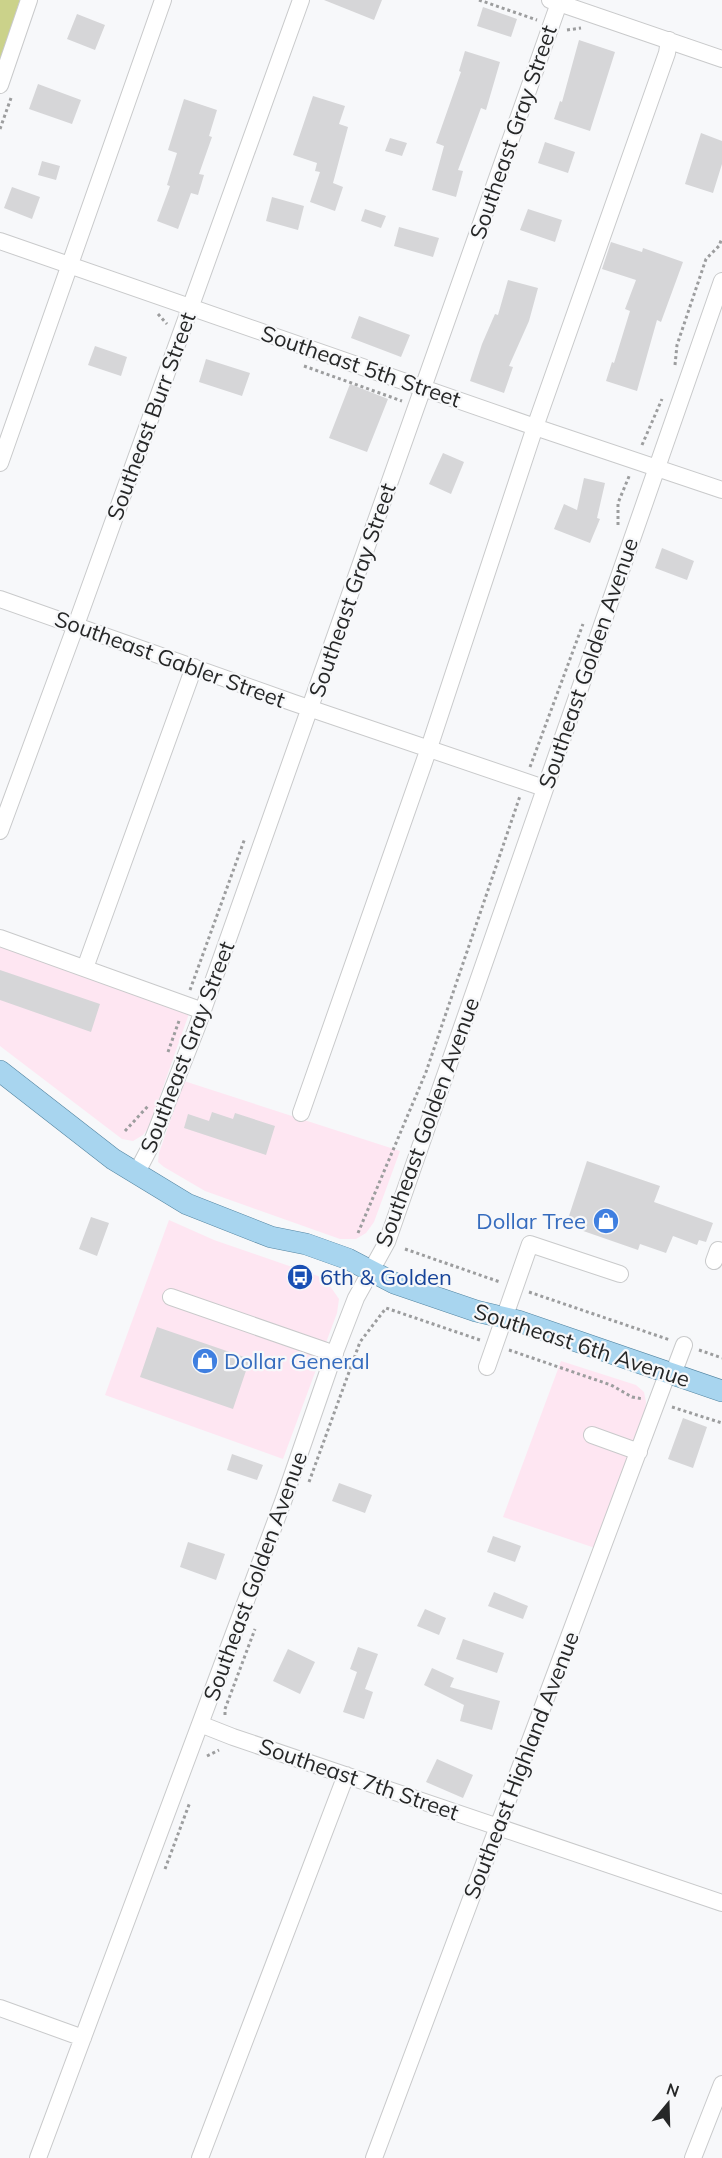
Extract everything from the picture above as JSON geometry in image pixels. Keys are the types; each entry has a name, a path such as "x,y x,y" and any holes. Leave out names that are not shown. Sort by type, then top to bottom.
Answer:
{"main road":[{"name":"Southeast 6th Avenue","path":"0,1071 113,1159 187,1204 271,1237 306,1244 338,1255 394,1283 722,1391"}],"street":[{"path":"0,85 29,0"},
{"path":"0,463 163,0"},
{"name":"Southeast Burr Street","path":"0,831 301,0"},
{"path":"554,2 722,59"},
{"name":"Southeast Gray Street","path":"136,1174 149,1149 203,1011 423,387 554,2"},
{"path":"301,1113 429,748 535,427 667,53 669,40"},
{"name":"Southeast 5th Street","path":"0,241 722,490"},
{"name":"Southeast Golden Avenue","path":"38,2158 284,1500 356,1298 387,1242 722,280"},
{"name":"Southeast Gabler Street","path":"0,599 310,709 544,788"},
{"path":"85,968 194,667"},
{"path":"0,938 203,1011"},
{"path":"487,1367 530,1244 620,1274"},
{"path":"171,1297 335,1354"},
{"name":"Southeast Highland Avenue","path":"374,2158 639,1452 684,1345"},
{"path":"592,1435 639,1452"},
{"name":"Southeast 7th Street","path":"200,1724 722,1903"},
{"path":"200,2158 346,1775"},
{"path":"0,2008 83,2038"},
{"path":"693,2158 722,2084"}],"path":[{"path":"674,373 677,345 706,259 719,246 722,238"},
{"path":"618,529 618,503 665,392"},
{"path":"358,1233 426,1072 525,782 586,617"},
{"path":"166,1059 245,836"},
{"path":"126,1131 150,1103"},
{"path":"405,1249 722,1358"},
{"path":"386,1308 611,1385 632,1396 722,1423"}],"shaded area":[{"path":"0,941 191,1008 149,1127 143,1135 133,1141 122,1139 0,1046"},
{"path":"184,1081 400,1151 374,1222 366,1233 356,1239 340,1239 205,1191 158,1162"},
{"path":"169,1220 214,1240 318,1276 328,1283 339,1299 337,1313 283,1459 105,1395"},
{"path":"561,1361 636,1385 644,1392 646,1402 645,1412 595,1548 503,1517"}],"green space":[{"path":"0,0 20,0 0,61"}],"building":[{"path":"324,0 382,0 374,20"},
{"path":"483,7 517,19 511,37 477,26"},
{"path":"77,14 105,25 95,50 67,39"},
{"path":"579,40 615,52 590,131 554,119 560,101 562,102"},
{"path":"465,51 500,62 486,110 481,108 458,170 463,171 456,197 432,190 444,146 436,143 461,72 459,71"},
{"path":"38,84 81,100 72,124 29,109"},
{"path":"313,96 345,106 339,124 348,127 333,183 343,187 335,211 310,202 320,172 315,171 317,163 293,155"},
{"path":"184,99 217,110 209,136 212,137 199,174 204,175 198,195 191,193 178,229 157,221 170,186 167,185 177,153 168,150"},
{"path":"701,133 722,141 722,164 713,193 685,184"},
{"path":"390,138 407,143 402,156 385,151"},
{"path":"545,142 575,152 568,173 538,163"},
{"path":"42,161 60,166 56,180 38,175"},
{"path":"12,187 40,197 32,219 4,208"},
{"path":"272,197 304,206 298,230 266,221"},
{"path":"365,209 386,216 381,228 361,221"},
{"path":"528,209 562,220 555,242 520,230"},
{"path":"399,227 439,238 433,257 394,246"},
{"path":"611,242 642,252 643,248 683,262 661,322 657,320 637,391 606,381 630,311 625,309 636,280 602,269"},
{"path":"508,280 538,288 529,321 509,366 513,367 504,393 470,381 482,344 495,314 498,315"},
{"path":"359,316 410,335 401,357 351,338"},
{"path":"95,346 127,357 121,376 88,365"},
{"path":"206,359 250,373 242,396 199,382"},
{"path":"350,384 388,399 367,452 329,438"},
{"path":"443,453 464,462 451,494 429,484"},
{"path":"584,478 605,483 597,518 600,519 590,543 554,529 564,504 577,510"},
{"path":"662,548 694,561 687,580 655,568"},
{"path":"0,970 100,1004 91,1032 0,1000"},
{"path":"212,1112 233,1119 235,1113 275,1126 266,1155 184,1128 188,1114 209,1121"},
{"path":"587,1161 660,1186 654,1202 713,1223 706,1242 699,1240 697,1245 673,1236 666,1253 640,1244 638,1250 566,1225"},
{"path":"91,1217 109,1223 97,1256 79,1249"},
{"path":"157,1327 250,1359 233,1409 140,1377"},
{"path":"683,1418 707,1427 693,1468 668,1459"},
{"path":"232,1454 263,1465 257,1480 227,1470"},
{"path":"339,1483 372,1495 365,1513 332,1501"},
{"path":"493,1536 521,1546 515,1562 487,1552"},
{"path":"188,1542 225,1554 216,1580 180,1567"},
{"path":"494,1592 528,1606 523,1619 488,1606"},
{"path":"425,1609 446,1618 439,1635 417,1626"},
{"path":"463,1639 504,1653 497,1673 456,1659"},
{"path":"358,1647 378,1654 365,1689 373,1692 364,1719 343,1712 357,1672 350,1669"},
{"path":"288,1649 315,1662 300,1694 273,1681"},
{"path":"432,1668 454,1678 450,1687 500,1701 492,1730 460,1721 464,1705 424,1685"},
{"path":"437,1759 473,1775 463,1798 426,1782"}],"place":[{"name":"Dollar Tree","path":"606,1221"},
{"name":"6th & Golden","path":"300,1277"},
{"name":"Dollar General","path":"205,1361"}]}
